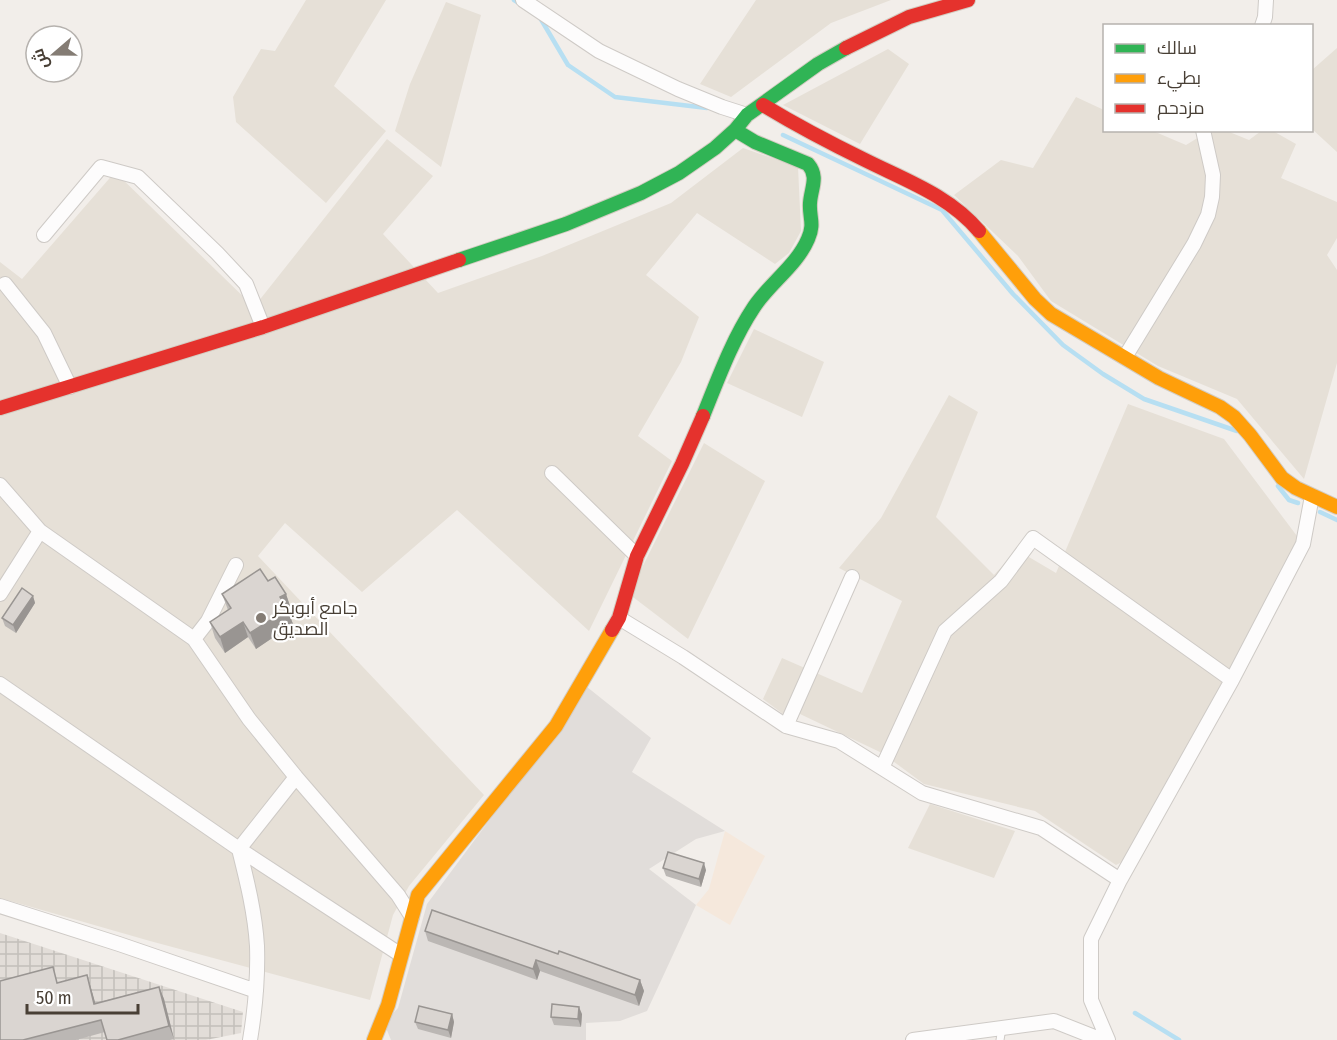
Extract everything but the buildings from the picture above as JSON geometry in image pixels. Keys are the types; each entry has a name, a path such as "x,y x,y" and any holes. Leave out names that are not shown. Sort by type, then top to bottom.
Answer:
{"street":[{"path":"523,0 599,51 678,89 747,115"},
{"path":"0,408 263,327 566,224 641,193 679,173 715,148 735,130 747,115 818,64 909,16 968,0"},
{"path":"1263,24 1266,0"},
{"path":"763,105 806,132 924,189 956,208 981,234 1035,299 1051,314 1159,378 1220,407 1234,417 1250,435 1282,478 1296,488 1337,507"},
{"path":"374,1040 388,1005 418,895 556,726 619,618 637,556 682,464 736,338 754,307 772,283 801,254 809,237 813,222 810,204 815,180 813,170 808,164 755,142 735,130"},
{"path":"1125,357 1194,244 1208,214 1212,197 1213,175 1203,132"},
{"path":"44,235 101,167 138,177 246,284 263,327"},
{"path":"5,284 44,333 70,387"},
{"path":"552,472 637,556"},
{"path":"0,485 40,531 194,639 249,719 398,895 412,917"},
{"path":"1108,1040 1091,1000 1091,939 1120,880 1232,680 1303,544 1312,496"},
{"path":"0,594 40,531"},
{"path":"882,768 945,631 1000,581 1033,538 1232,680"},
{"path":"194,639 208,621 236,565"},
{"path":"786,726 852,577"},
{"path":"619,618 683,657 786,726 839,741 922,793 1041,828 1120,880"},
{"path":"0,684 239,849 401,955"},
{"path":"239,849 296,777"},
{"path":"239,849 250,897 257,946 256,992 250,1040"},
{"path":"0,906 119,944 256,992"},
{"path":"913,1040 1001,1034 1054,1021 1102,1040"}],"shaded area":[{"path":"306,0 386,0 334,86 386,131 326,203 236,122 233,97 261,49 275,51"},
{"path":"756,0 891,0 831,23 731,97 700,84"},
{"path":"446,2 481,15 441,167 395,131 410,84"},
{"path":"1337,48 1337,152 1313,130 1313,69"},
{"path":"888,49 909,64 860,144 783,105"},
{"path":"1076,97 1103,110 1103,132 1155,132 1186,145 1207,132 1229,132 1249,140 1260,132 1275,132 1296,144 1281,178 1337,202 1337,238 1327,255 1337,270 1337,363 1304,479 1237,399 1158,366 1051,301 1018,256 954,195 1001,160 1033,168"},
{"path":"387,139 433,176 383,234 438,293 542,256 671,203 743,148 798,167 801,231 789,253 775,264 697,213 646,275 699,317 681,362 638,436 672,461 589,631 457,510 362,592 285,523 258,556 484,795 409,886 393,915 370,1000 0,898 0,262 22,279 115,172 254,307"},
{"path":"754,329 824,362 802,417 727,383"},
{"path":"949,395 978,412 936,517 994,575 1017,550 1056,573 1128,404 1224,439 1303,544 1142,852 1116,865 1035,811 924,784 882,753 800,714 783,714 763,699 782,658 862,693 902,601 839,568 881,518"},
{"path":"704,443 765,481 688,639 629,594"},
{"path":"582,683 651,738 632,772 725,831 696,839 649,869 696,905 647,1011 620,1021 586,1023 586,1040 391,1040 384,1023 398,1008 427,904 558,728"},
{"path":"930,804 1015,831 994,878 908,848"},
{"path":"725,831 765,856 730,925 696,905 709,889"},
{"path":"0,933 243,1012 241,1033 206,1040 0,1040"}],"waterway":[{"path":"514,0 522,5"},
{"path":"539,16 568,65 615,97 707,108"},
{"path":"783,135 942,210 1013,294 1063,345 1103,374 1144,399 1237,431"},
{"path":"1278,486 1289,500 1298,503"},
{"path":"1320,512 1337,520"},
{"path":"1135,1013 1179,1040"}],"traffic: fast":[{"path":"459,260 566,224 641,193 679,173 715,148 735,130 747,115 818,64 846,48"},
{"path":"703,416 726,360 746,320 760,298 797,257 811,229 810,203 814,178 808,164 755,142 735,130"}],"traffic: slow":[{"path":"979,231 1035,299 1051,314 1159,378 1220,407 1234,417 1250,435 1282,478 1296,488 1337,507"},
{"path":"374,1040 388,1005 418,895 556,726 612,630"}],"traffic: jam":[{"path":"846,48 909,17 968,0"},
{"path":"763,105 826,140 941,198 979,231"},
{"path":"0,408 263,327 459,260"},
{"path":"612,630 619,618 637,556 703,416"}],"place":[{"name":"جامع أبوبكر الصديق","path":"261,618"}]}
